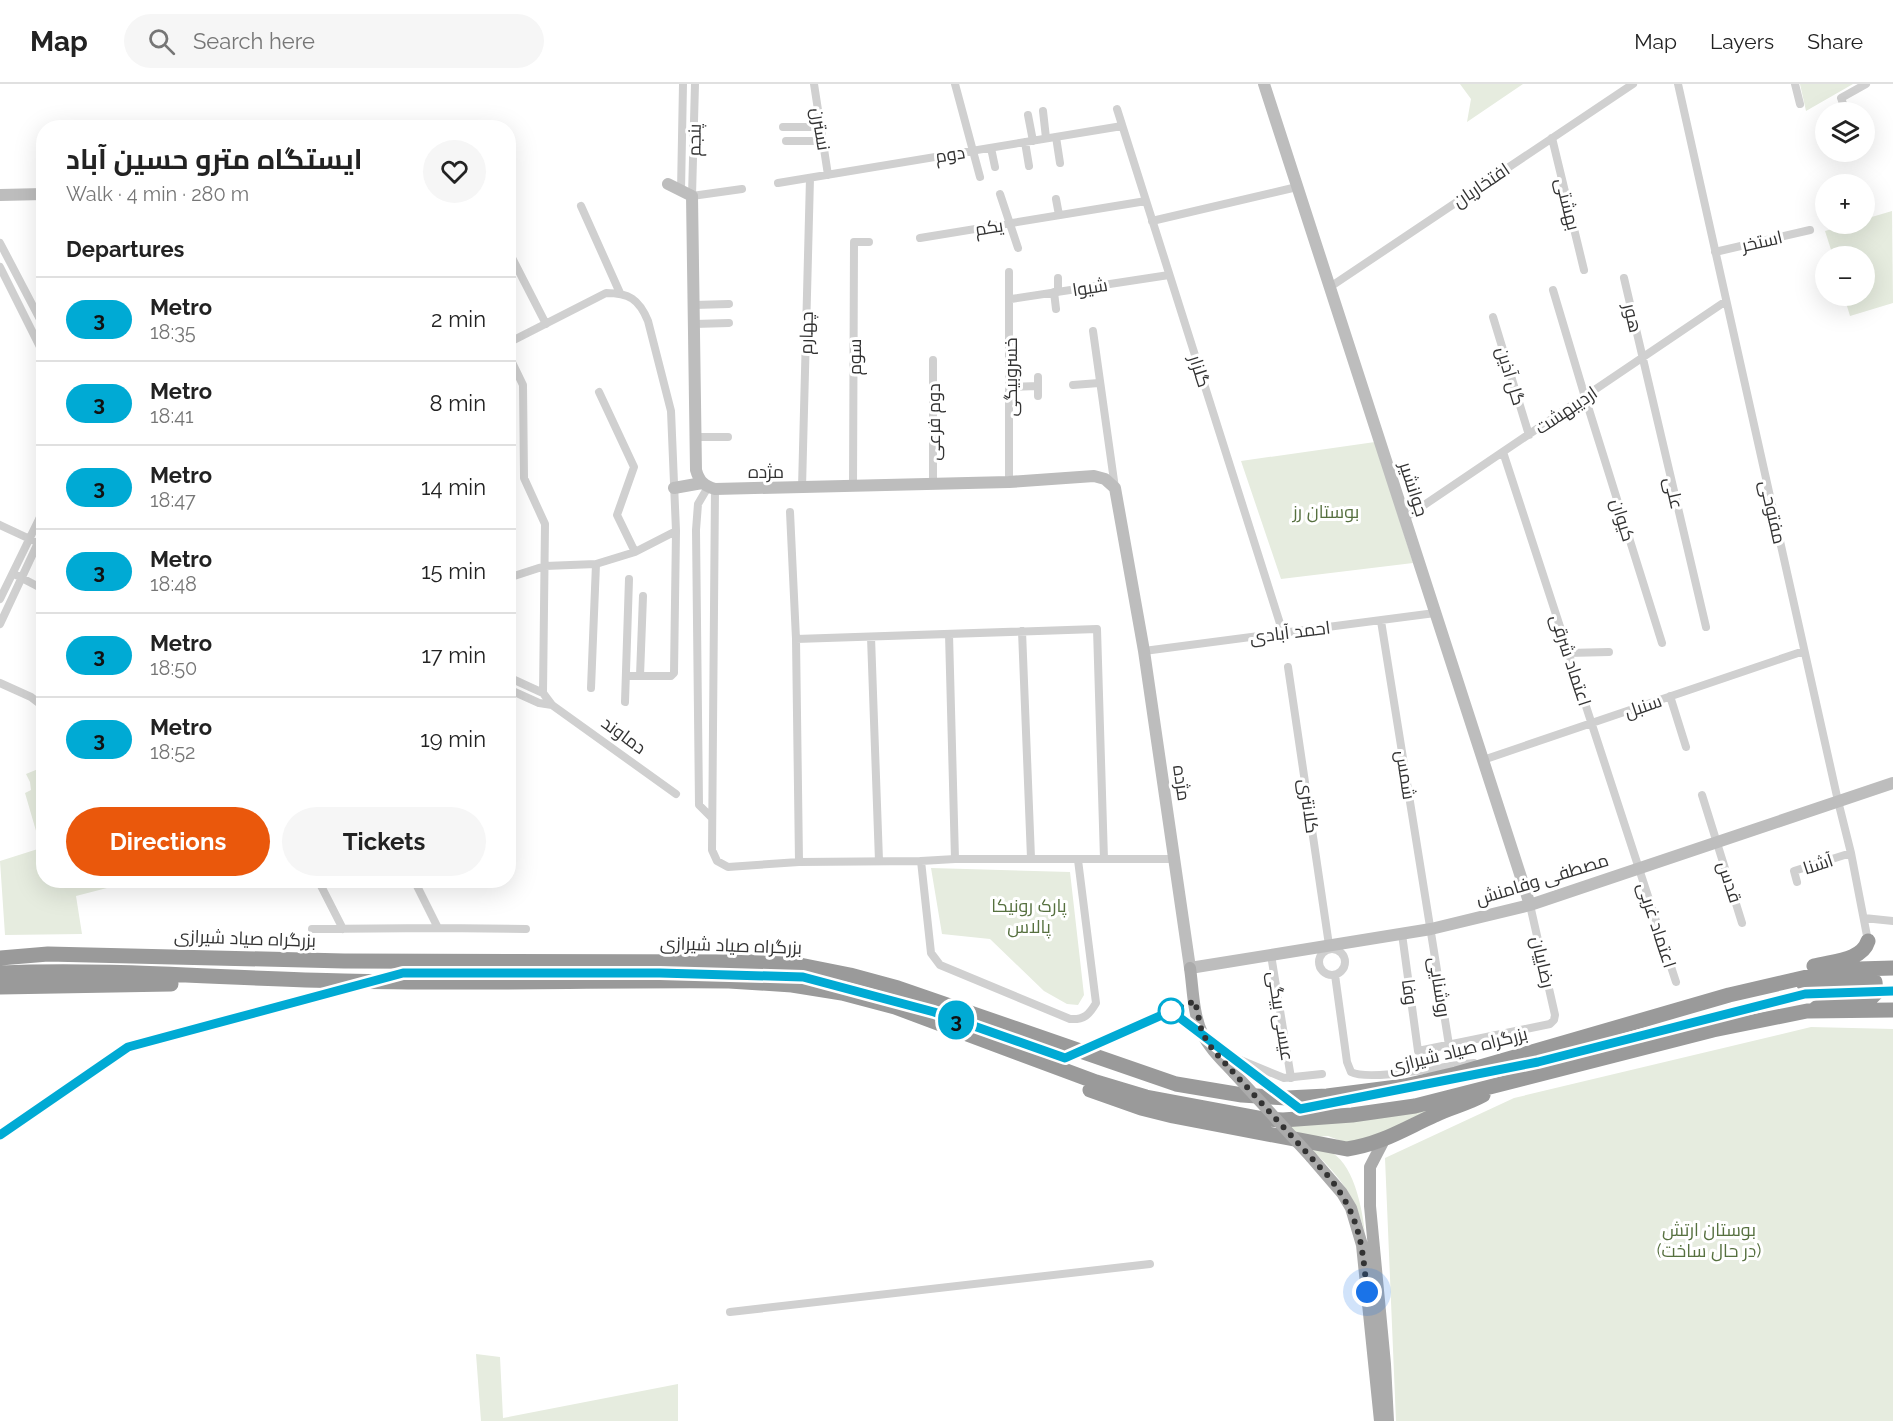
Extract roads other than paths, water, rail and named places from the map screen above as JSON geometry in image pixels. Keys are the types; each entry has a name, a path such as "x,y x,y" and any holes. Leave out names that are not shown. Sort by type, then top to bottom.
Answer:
{"highway":[{"path":"1646,1018 1674,1000 1854,956 1863,951 1868,941"},
{"path":"0,950 48,954"},
{"name":"بزرگراه صیاد شیرازی","path":"0,958 48,954 344,961 762,962 800,965 898,988 1176,1084 1260,1097 1327,1096 1405,1086 1729,994 1824,973 1893,968"},
{"name":"بزرگراه صیاد شیرازی","path":"0,973 46,971 344,981 729,981 792,985 842,993 895,1007 1095,1082 1146,1097 1273,1119 1324,1118 1382,1111 1445,1099 1713,1030 1807,1011 1893,1010"},
{"path":"1783,983 1822,984 1867,980 1875,982 1877,987 1872,997 1834,1000 1807,1011"},
{"path":"0,987 344,981"},
{"path":"1029,1058 1090,1090 1141,1108 1347,1149 1367,1146 1384,1140 1438,1113 1465,1105 1508,1082"}],"main road":[{"name":"جوانشیر","path":"1264,84 1530,905"},
{"path":"668,184 687,194 694,305 696,470 708,487"},
{"path":"0,195 36,194"},
{"name":"مژده","path":"674,488 853,487 1009,482 1094,476 1105,479 1115,488 1144,651 1197,1018 1202,1033 1213,1050 1311,1157 1341,1193 1351,1209 1362,1245 1380,1421"},
{"name":"مصطفی وفامنش","path":"1190,968 1317,947 1338,948 1530,905 1893,783"},
{"path":"1384,1140 1370,1167 1370,1206 1388,1421"}],"street":[{"name":"پنجم","path":"683,84 687,194"},
{"name":"پنجم","path":"687,194 695,84"},
{"name":"نسترن","path":"814,84 828,175"},
{"path":"955,84 980,177"},
{"name":"افتخاریان","path":"1330,286 1633,84"},
{"name":"مفتوحی","path":"1677,84 1851,853 1868,941"},
{"path":"1795,84 1800,104"},
{"path":"1842,102 1841,98 1866,84"},
{"name":"گلزار","path":"1117,109 1283,633"},
{"path":"1043,111 1060,163"},
{"path":"1028,115 1029,166"},
{"name":"دوم","path":"778,183 1122,126"},
{"path":"783,127 820,127"},
{"name":"بهشتی","path":"1552,138 1584,270"},
{"path":"786,141 822,141"},
{"path":"991,148 995,167"},
{"name":"چهارم","path":"802,488 810,178"},
{"path":"1152,221 1297,187"},
{"path":"687,194 742,189"},
{"path":"1000,194 1018,248"},
{"path":"1056,199 1059,215"},
{"name":"یکم","path":"920,238 1146,201"},
{"path":"581,206 620,293"},
{"name":"استخر","path":"1715,252 1810,230"},
{"name":"سوم","path":"853,487 854,242 869,242"},
{"path":"0,243 36,312"},
{"path":"516,266 546,324"},
{"path":"0,267 36,338"},
{"name":"خسروبیگی","path":"1009,272 1011,299 1009,482"},
{"name":"شیوا","path":"1011,299 1169,275"},
{"path":"1056,309 1058,278"},
{"name":"هور","path":"1624,278 1643,358"},
{"name":"کیوان","path":"1553,290 1662,643"},
{"path":"516,339 606,293 620,293 632,298 642,308 648,321 671,411 676,531 674,673 671,676 626,676"},
{"name":"اردیبهشت","path":"1405,518 1726,301"},
{"path":"694,305 729,304"},
{"name":"گل آذین","path":"1493,317 1529,435"},
{"path":"694,324 729,323"},
{"name":"مژده","path":"1093,331 1115,488"},
{"name":"علی","path":"1643,358 1706,627"},
{"name":"دوم فرعی","path":"933,360 933,484"},
{"path":"516,371 523,385 524,478 545,524 543,693"},
{"path":"1010,387 1038,381 1038,396"},
{"path":"1072,385 1099,383"},
{"path":"600,392 634,467 617,515 635,552"},
{"path":"696,437 728,437"},
{"name":"اعتماد شرقی","path":"1503,452 1638,868"},
{"path":"708,487 698,504 696,530 699,805 712,818"},
{"path":"708,487 712,850 717,861 728,867 799,862 955,859 1175,859"},
{"path":"790,512 796,639 799,862"},
{"path":"0,599 36,521"},
{"path":"0,525 36,542"},
{"path":"516,575 545,566 596,564 635,552 676,531"},
{"path":"0,624 36,547"},
{"path":"591,688 596,564"},
{"path":"12,573 36,586"},
{"path":"625,702 629,579"},
{"path":"640,676 643,596"},
{"name":"احمد آبادی","path":"1144,651 1436,614"},
{"name":"شمس","path":"1381,621 1431,929"},
{"path":"796,639 1097,629 1104,859"},
{"path":"1022,631 1031,858"},
{"path":"949,634 955,859"},
{"path":"870,637 879,861"},
{"name":"سنبل","path":"1483,760 1804,651"},
{"path":"1568,653 1609,652"},
{"name":"کلانتری","path":"1288,667 1338,948"},
{"name":"دماوند","path":"516,681 543,693 552,705 676,794"},
{"path":"0,683 36,701"},
{"name":"دماوند","path":"516,693 539,703 552,705"},
{"path":"1670,696 1686,747"},
{"name":"قدس","path":"1702,795 1742,923"},
{"name":"آشنا","path":"1797,882 1794,871 1851,853"},
{"path":"921,861 932,953 940,965 1070,1019 1080,1020 1089,1015 1096,1003 1078,860"},
{"name":"اعتماد غربی","path":"1638,868 1676,982"},
{"path":"322,888 343,929"},
{"path":"418,888 438,928"},
{"name":"رضاییان","path":"1449,1045 1550,1024 1554,1020 1555,1015 1530,905"},
{"path":"1864,918 1893,921"},
{"path":"312,930 526,929"},
{"name":"روشنایی","path":"1431,929 1449,1045"},
{"name":"وفا","path":"1402,934 1418,1051 1449,1045"},
{"path":"1317,947 1323,972 1335,975"},
{"path":"1319,961 1323,954 1338,948 1344,967 1335,975"},
{"name":"عیسی بیگی","path":"1271,955 1292,1078"},
{"path":"1335,975 1348,1067 1351,1071 1361,1075 1412,1073 1443,1066 1501,1060"},
{"path":"1233,1057 1284,1078 1322,1074"},
{"path":"730,1312 1150,1264"}],"metro line":[{"name":"3","path":"0,1135 128,1047 403,973 660,973 803,977 934,1012 1065,1058 1171,1011 1300,1109 1538,1062 1805,994 1893,991"}],"park label":[{"name":"بوستان رز","path":"1326,511"},
{"name":"پارک رونیکا پالاس","path":"1029,915"},
{"name":"بوستان ارتش (در حال ساخت)","path":"1709,1239"}]}
